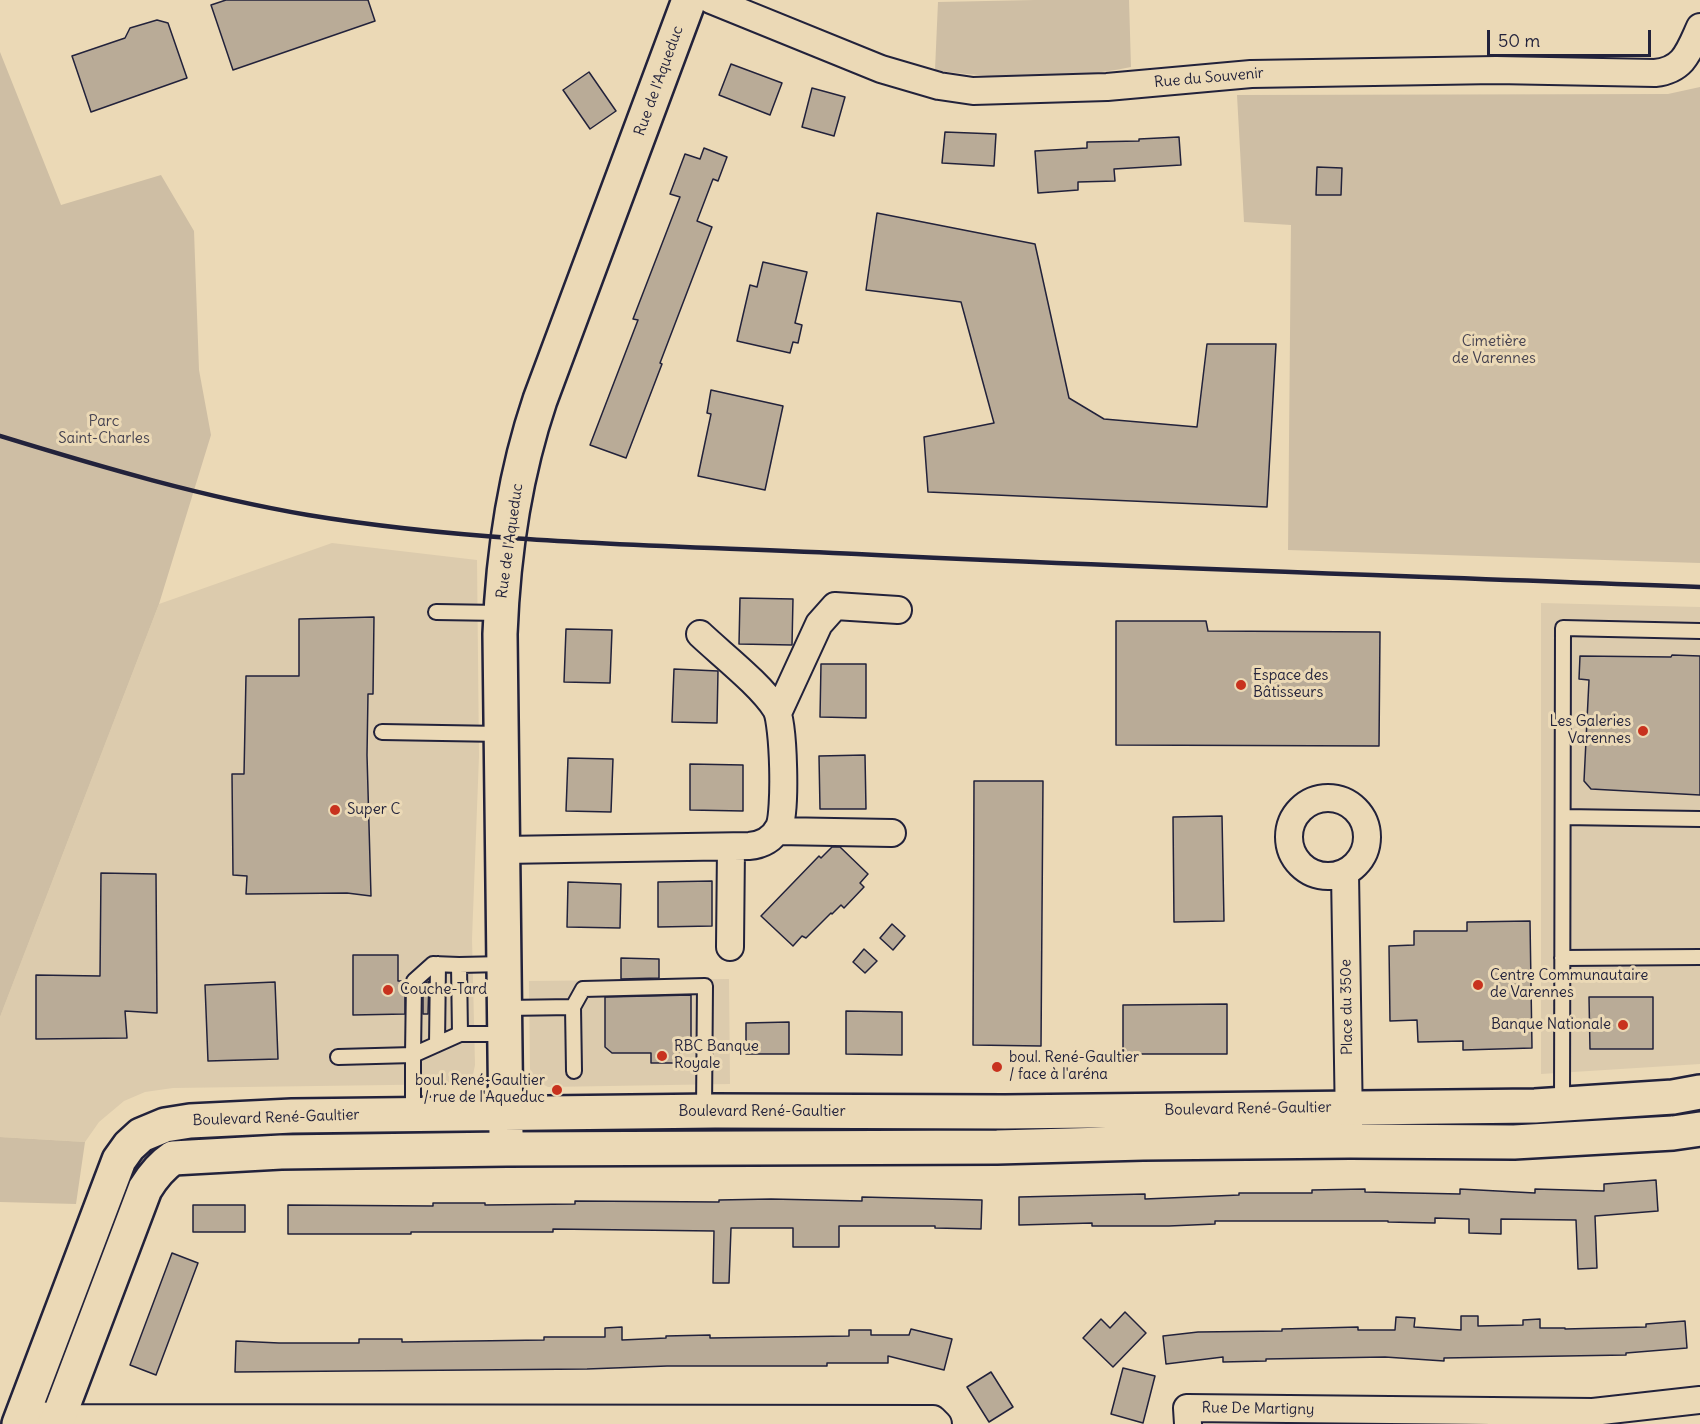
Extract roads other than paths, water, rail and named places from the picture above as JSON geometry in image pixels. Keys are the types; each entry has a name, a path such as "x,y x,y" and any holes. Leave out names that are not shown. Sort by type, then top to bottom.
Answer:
{"street":[{"name":"Rue de l'Aqueduc","path":"507,1149 501,613 509,524 532,423 689,0"},
{"name":"Rue du Souvenir","path":"711,0 892,73 946,87 990,92 1107,87 1251,74 1485,70 1655,73 1672,70 1678,66 1687,55 1700,27"},
{"path":"778,713 819,624 835,606 898,610"},
{"path":"503,850 730,847 762,844 777,831 782,819 782,733 778,713 766,696 700,634"},
{"path":"777,831 892,833"},
{"path":"730,847 730,947"},
{"name":"Place du 350e","path":"1345,873 1350,1141"},
{"name":"Boulevard René-Gaultier","path":"22,1418 112,1176 129,1146 141,1135 165,1125 190,1121 292,1116 413,1114 1143,1110 1562,1104 1673,1097 1700,1092"},
{"path":"1562,1104 1562,1139"},
{"path":"1143,1110 1143,1143"},
{"path":"57,1421 145,1189 154,1175 173,1158 281,1152 507,1149 997,1147 1350,1141 1514,1142 1672,1133 1700,1129"},
{"name":"Rue De Martigny","path":"1188,1424 1187,1408 1346,1417 1594,1418 1700,1400"},
{"path":"22,1418 57,1421 933,1419 938,1424"}],"lane":[{"path":"436,612 501,613"},
{"path":"1562,1104 1563,628 1700,631"},
{"path":"382,732 502,734"},
{"path":"1563,817 1700,819"},
{"path":"1562,958 1700,957"},
{"path":"413,1114 414,981 433,964 504,964"},
{"path":"437,1044 438,964"},
{"path":"459,964 460,1034"},
{"path":"574,1071 573,1007 583,989 705,986 704,1111"},
{"path":"338,1057 413,1054 460,1034 505,1021 573,1007"}],"railway":[{"path":"0,436 114,470 269,508 376,525 444,532 651,546 1700,587"}],"place":[{"name":"Espace des Bâtisseurs","path":"1241,685"},
{"name":"Les Galeries Varennes","path":"1643,731"},
{"name":"Super C","path":"335,810"},
{"name":"Centre Communautaire de Varennes","path":"1478,985"},
{"name":"Couche-Tard","path":"388,990"},
{"name":"Banque Nationale","path":"1623,1025"},
{"name":"RBC Banque Royale","path":"662,1056"},
{"name":"boul. René-Gaultier / face à l'aréna","path":"997,1067"},
{"name":"boul. René-Gaultier / rue de l'Aqueduc","path":"557,1090"}],"park label":[{"name":"Cimetière de Varennes","path":"1494,350"},
{"name":"Parc Saint-Charles","path":"104,430"}]}
